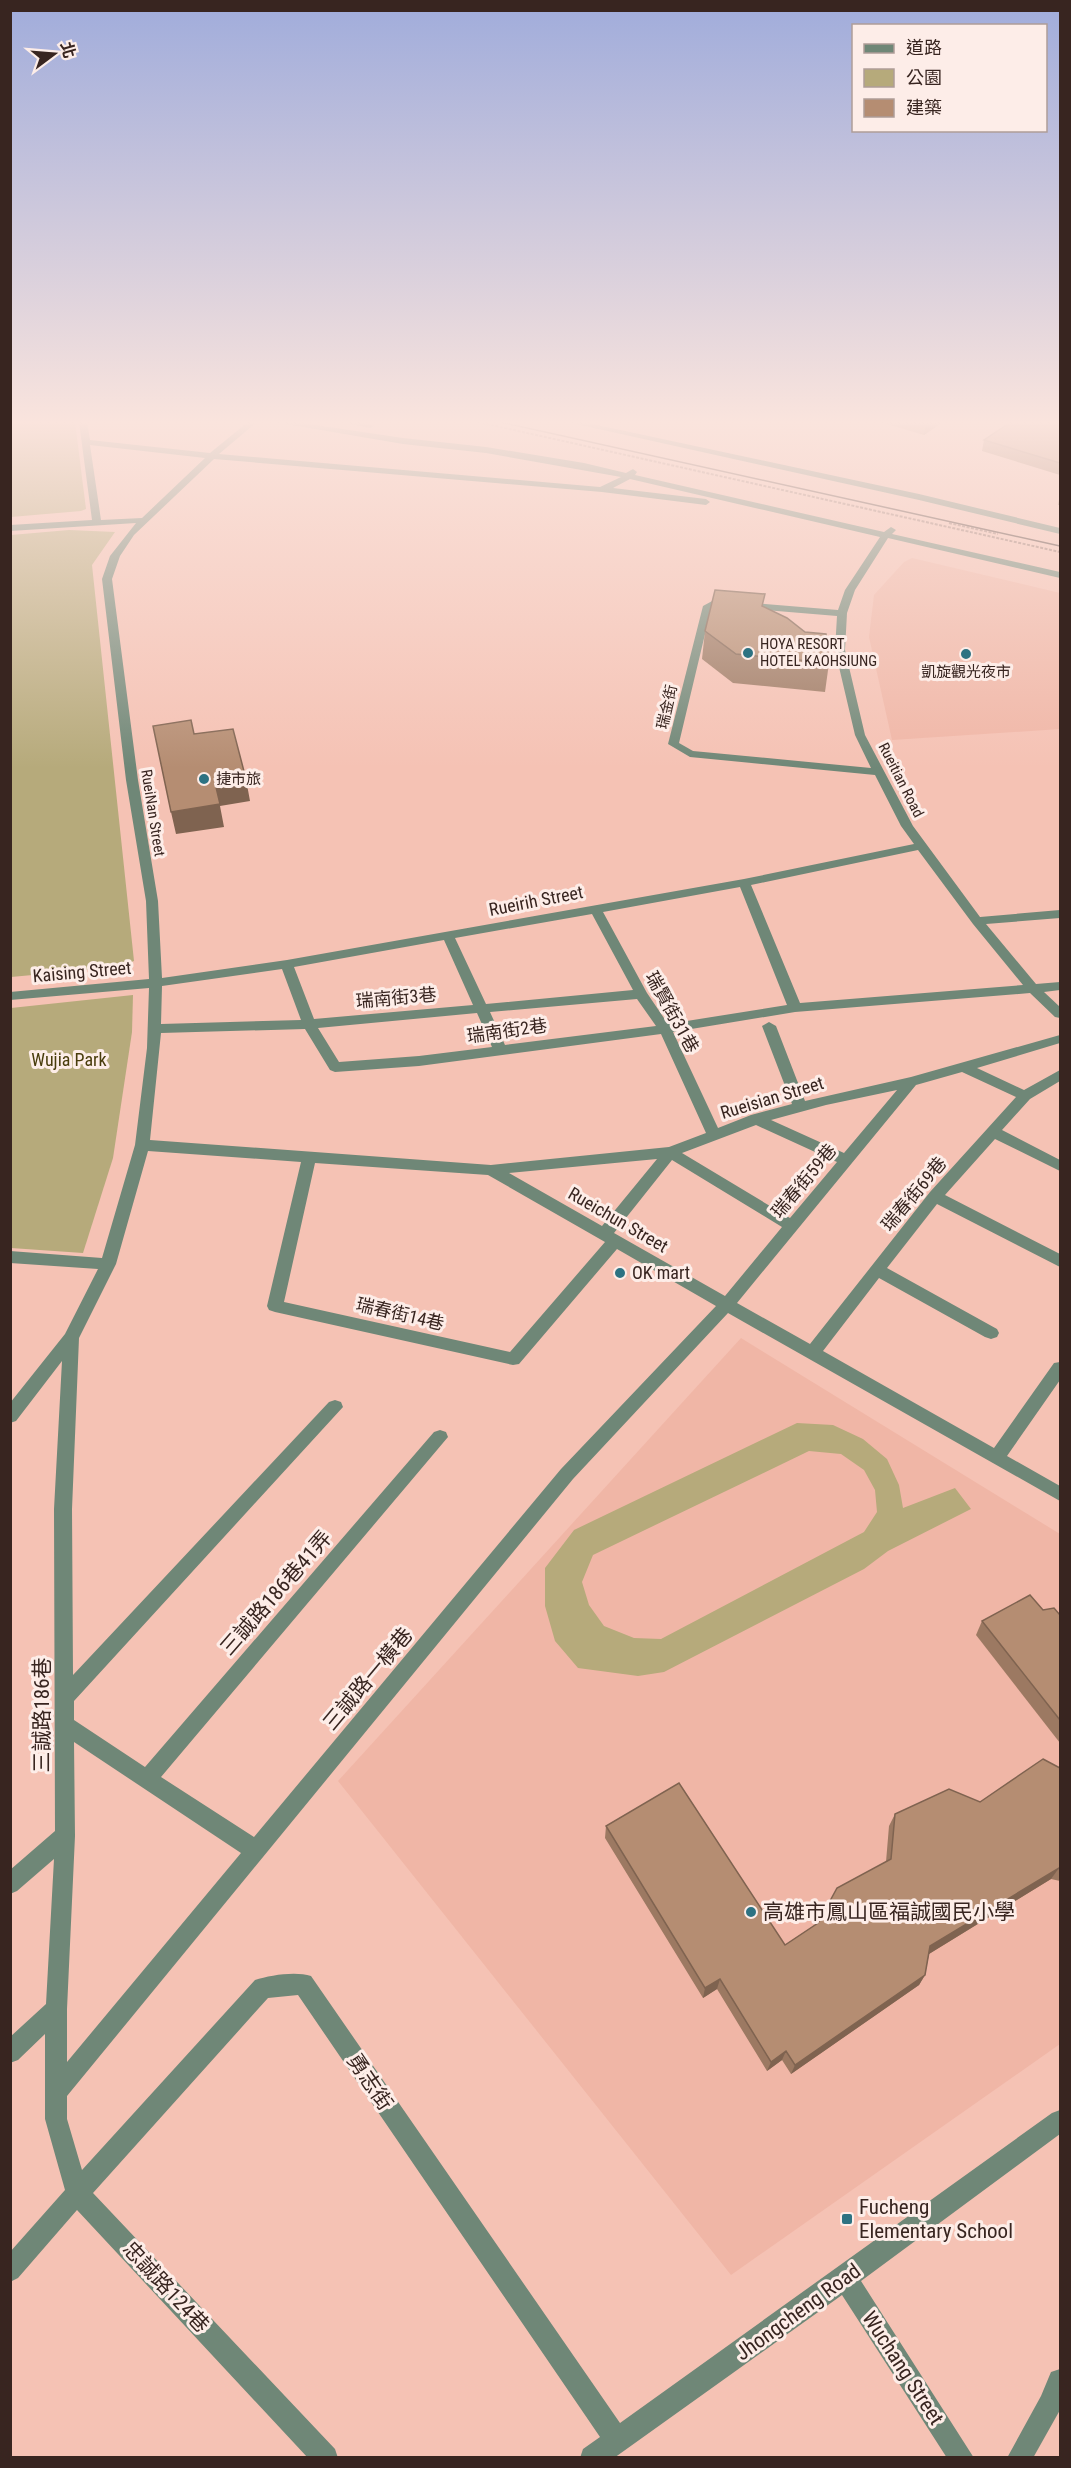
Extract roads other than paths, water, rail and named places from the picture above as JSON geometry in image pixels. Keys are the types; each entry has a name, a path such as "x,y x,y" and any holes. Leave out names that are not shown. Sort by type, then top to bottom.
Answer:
{"street":[{"name":"RueiNan Street","path":"71,1338 108,1264 142,1145 155,1029 156,983 152,901 132,780 107,579 115,556 128,537"},
{"name":"Rueitian Road","path":"883,537 850,590 843,613 840,650 860,735 907,826 921,846 977,921 1033,988 1060,1014"},
{"path":"923,537 1060,574"},
{"name":"瑞金街","path":"843,613 714,603 706,608 673,744 690,754 879,772"},
{"name":"Rueirih Street","path":"156,983 287,964 594,908 744,884 921,846"},
{"path":"744,884 795,1008"},
{"name":"瑞賢街31巷","path":"594,908 641,994 665,1029 714,1135"},
{"path":"977,921 1060,915"},
{"path":"448,936 500,1049"},
{"name":"瑞南街2巷","path":"287,964 309,1024 334,1067 419,1061 665,1029 795,1008 1060,986"},
{"name":"Kaising Street","path":"10,996 156,983"},
{"name":"瑞南街3巷","path":"155,1029 309,1024 641,994"},
{"path":"769,1026 800,1107"},
{"name":"Rueisian Street","path":"491,1170 670,1152 756,1119 911,1082 1060,1039"},
{"path":"963,1067 1025,1096"},
{"name":"瑞春街69巷","path":"812,1353 935,1196 1025,1096 1060,1075"},
{"name":"瑞春街59巷","path":"727,1304 911,1082"},
{"path":"756,1119 846,1160"},
{"path":"993,1132 1060,1166"},
{"name":"Rueichun Street","path":"142,1145 491,1170 1060,1494"},
{"path":"610,1238 670,1152 792,1226"},
{"name":"瑞春街14巷","path":"309,1156 275,1306 513,1359 610,1238"},
{"path":"935,1196 1060,1261"},
{"path":"10,1257 108,1264"},
{"path":"877,1270 991,1333"},
{"name":"三誠路一橫巷","path":"56,2092 567,1474 727,1304"},
{"path":"10,1416 71,1338"},
{"name":"三誠路186巷","path":"56,2092 56,2009 65,1836 63,1724 66,1697 63,1509 71,1338"},
{"path":"997,1457 1060,1368"},
{"path":"66,1697 335,1407"},
{"name":"三誠路186巷41弄","path":"147,1779 440,1437"},
{"path":"63,1724 255,1850"},
{"path":"10,1884 65,1836"},
{"name":"勇志街","path":"77,2193 263,1988 303,1984 617,2440"},
{"path":"10,2052 56,2009"},
{"name":"忠誠路124巷","path":"56,2092 56,2119 77,2193 326,2457"},
{"name":"Jhongcheng Road","path":"594,2457 1060,2121"},
{"path":"10,2270 77,2193"},
{"name":"Wuchang Street","path":"845,2278 962,2457"},
{"path":"1019,2457 1050,2405 1060,2381"}],"tram line":[{"path":"1020,537 1060,546"}],"place":[{"name":"HOYA RESORT HOTEL KAOHSIUNG","path":"748,653"},
{"name":"凱旋觀光夜市","path":"966,654"},
{"name":"捷市旅","path":"204,779"},
{"name":"OK mart","path":"620,1273"},
{"name":"高雄市鳳山區福誠國民小學","path":"751,1912"},
{"name":"Fucheng Elementary School","path":"847,2219"}],"park label":[{"name":"Wujia Park","path":"69,1060"}]}
